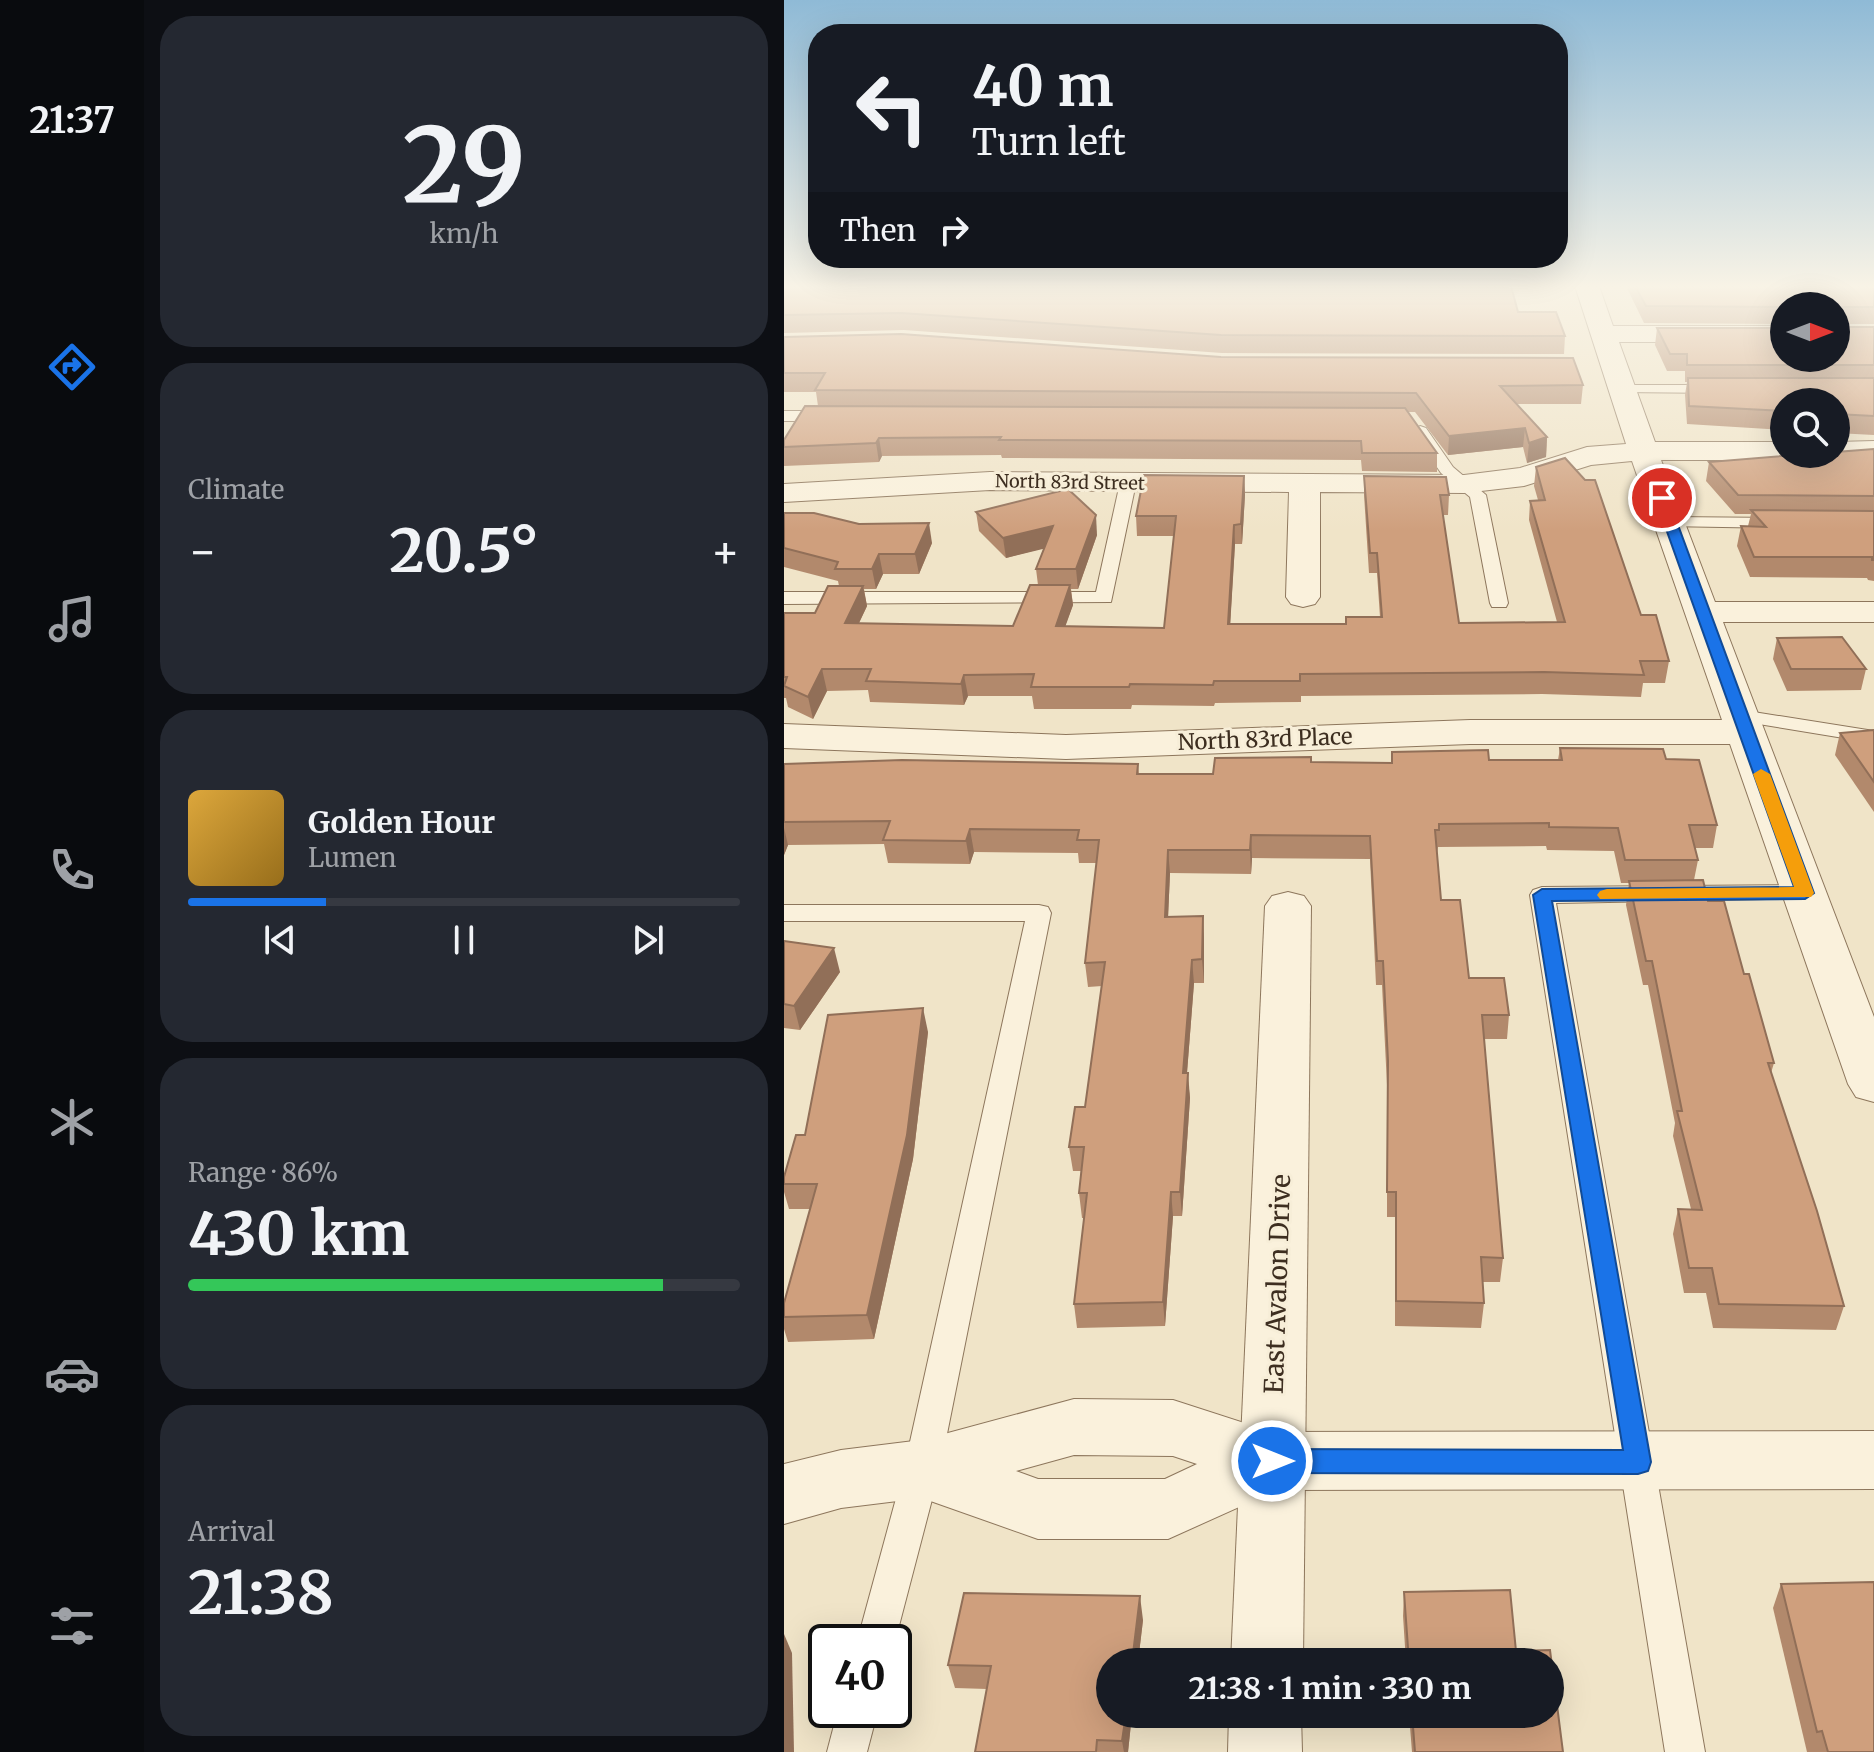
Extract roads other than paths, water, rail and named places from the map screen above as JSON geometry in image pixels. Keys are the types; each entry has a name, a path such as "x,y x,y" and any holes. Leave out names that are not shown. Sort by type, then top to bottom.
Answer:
{"street":[{"path":"1609,368 1671,522 1874,1084"},
{"path":"1850,451 1874,450"},
{"name":"North 83rd Street","path":"784,493 926,494 1128,483 1464,484 1524,477 1587,456 1643,451 1770,451"},
{"path":"1303,597 1305,484"},
{"path":"1704,612 1874,612"},
{"name":"North 83rd Place","path":"784,736 1066,747 1743,724"},
{"name":"East Avalon Drive","path":"1267,1648 1288,906"},
{"path":"784,1494 841,1479 922,1469 1038,1509 1168,1509 1272,1461 1874,1460"},
{"path":"1265,1728 1265,1752"}],"lane":[{"path":"1627,368 1737,389"},
{"path":"784,416 847,416"},
{"path":"1410,418 1447,470 1478,495 1499,603"},
{"path":"784,598 1104,598 1128,483"},
{"path":"1671,522 1800,523"},
{"path":"1743,724 1874,737"},
{"path":"1685,1752 1542,895 1805,893"},
{"path":"784,913 1039,913 922,1469 881,1624"},
{"path":"847,1752 853,1728"}]}
